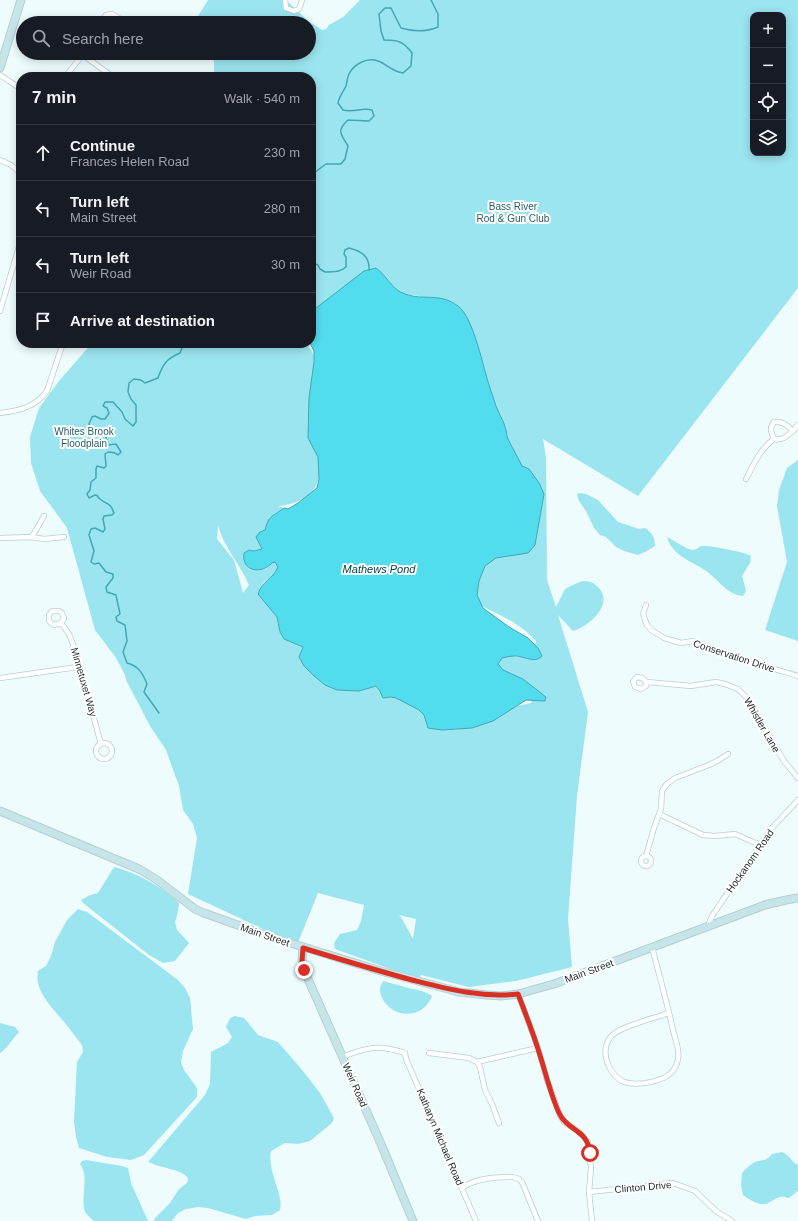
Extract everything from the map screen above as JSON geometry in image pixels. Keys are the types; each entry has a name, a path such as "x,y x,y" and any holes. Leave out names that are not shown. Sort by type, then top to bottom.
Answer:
{"main road":[{"path":"16,16 21,0"},
{"path":"0,68 16,16"},
{"name":"Main Street","path":"0,810 139,868 195,909 303,948 381,972 459,992 501,996 518,994 554,984 772,903 798,898"},
{"name":"Weir Road","path":"303,948 302,961 304,970 381,1144 413,1221"}],"street":[{"path":"284,0 286,8 294,11 299,9 302,0"},
{"path":"106,16 110,14 117,16"},
{"path":"69,72 78,60"},
{"path":"91,60 106,72"},
{"path":"0,75 16,86"},
{"path":"0,160 16,169"},
{"path":"0,311 16,257"},
{"path":"0,413 17,411 30,406 43,398 47,391 61,348"},
{"path":"774,439 771,432 771,426 774,422 787,425 793,431"},
{"path":"746,479 760,452 766,444 774,439 779,440 785,438 798,425"},
{"path":"32,537 44,516"},
{"path":"0,538 32,537 44,539 64,537"},
{"name":"Conservation Drive","path":"646,605 644,620 651,630 658,635 681,643 693,641 741,659 798,676"},
{"name":"Minnetuxet Way","path":"61,623 69,634 73,644 78,667 101,744"},
{"path":"0,678 78,667"},
{"name":"Whistler Lane","path":"647,682 691,686 716,682 738,689 747,698 784,761 798,778"},
{"path":"646,856 659,814 662,791 669,782 682,774 719,760 728,754"},
{"name":"Hockanom Road","path":"708,926 712,916 772,828 798,800"},
{"path":"659,814 703,835 715,836 728,833 735,834 760,845"},
{"path":"652,947 669,1014 678,1053 677,1063 673,1071 667,1076 658,1080 638,1084 627,1083 617,1078 610,1069 606,1058 605,1050 610,1038 620,1031 669,1014"},
{"path":"518,994 560,1115 564,1122 578,1131 588,1142 592,1221"},
{"name":"Katharyn Michael Road","path":"342,1057 362,1050 378,1047 387,1048 405,1054 476,1221"},
{"path":"477,1062 538,1048"},
{"path":"428,1053 469,1058 477,1062 480,1067 485,1090 499,1123"},
{"path":"462,1188 469,1183 505,1177 520,1179 538,1221"},
{"name":"Clinton Drive","path":"590,1192 673,1183 695,1191 722,1215 732,1221"}],"green space":[{"name":"Bass River Rod & Gun Club","path":"208,0 286,0 303,16 198,16"},
{"name":"Bass River Rod & Gun Club","path":"360,0 798,0 798,288 638,496 543,439 546,457 547,580 556,607 565,589 583,581 591,582 599,588 603,594 604,601 602,608 592,620 586,625 573,631 558,615 588,712 577,796 568,919 572,967 516,981 469,987 421,975 420,977 413,977 335,949 334,943 340,934 357,930 361,921 364,905 318,893 297,945 188,894 197,838 193,824 183,810 179,786 166,750 150,726 116,658 95,630 67,528 40,491 31,463 30,437 39,408 59,381 88,348 309,348 315,362 316,381 309,410 308,424 320,461 318,481 314,489 300,500 290,504 278,506 284,508 270,518 265,530 260,532 258,542 262,549 254,551 262,570 275,562 278,567 273,576 262,584 258,593 277,617 280,632 284,639 303,647 299,657 304,666 313,675 350,690 359,691 376,686 383,698 396,698 419,710 424,715 428,725 439,728 456,730 473,720 499,710 531,703 537,690 523,679 512,676 486,676 502,655 519,657 532,653 536,641 516,624 478,604 471,581 516,456 442,311 420,296 394,294 316,312 316,72 214,72 213,60 316,60 316,26 322,30 326,29 329,25 343,17","holes":["218,525 228,549 249,585 243,593 234,560 217,539","399,915 416,919 413,939"]},
{"path":"798,460 798,641 765,630 787,562 777,506 779,490 787,468"},
{"path":"577,494 586,494 598,500 618,522 639,529 645,528 653,536 655,546 638,555 616,547 606,537 600,535 594,528 586,511 579,501"},
{"path":"667,537 691,550 702,546 712,547 748,554 751,556 750,563 742,576 746,591 743,596 737,595 727,589 708,572 677,553 669,543"},
{"path":"114,867 148,881 179,903 175,922 177,930 189,943 175,961 163,963 149,955 81,900 98,893"},
{"path":"78,909 87,912 178,980 185,988 190,998 193,1029 183,1051 181,1062 184,1070 197,1088 197,1097 144,1155 131,1160 107,1157 79,1148 74,1122 77,1062 83,1052 82,1045 50,1005 39,986 38,971 46,966 55,942 67,920"},
{"path":"383,981 422,991 432,996 429,1003 418,1012 405,1014 398,1012 386,1004 382,997 380,989"},
{"path":"235,1016 244,1018 258,1035 278,1042 320,1093 334,1118 332,1123 310,1141 298,1144 285,1143 271,1151 271,1167 281,1203 280,1210 272,1215 255,1216 246,1219 208,1208 198,1207 186,1209 178,1213 172,1221 155,1221 154,1219 170,1203 179,1189 187,1183 188,1178 176,1171 148,1162 205,1095 210,1084 211,1052 228,1043 232,1037 226,1027 230,1018"},
{"path":"0,1023 15,1027 19,1032 0,1053"},
{"path":"782,1152 798,1165 798,1191 789,1198 780,1197 767,1204 756,1203 743,1195 741,1185 742,1173 755,1162 767,1159 772,1154"},
{"path":"86,1160 128,1168 131,1183 148,1221 94,1221 85,1212 84,1206 85,1181 83,1169 80,1164 82,1161"}],"water":[{"name":"Mathews Pond","path":"376,268 397,290 405,294 444,299 458,306 464,312 473,332 496,407 504,423 508,439 522,466 529,469 539,483 544,494 535,545 528,553 496,558 485,566 479,581 477,595 483,608 509,627 528,638 538,648 542,656 539,658 533,660 518,656 510,656 502,658 498,664 503,670 523,679 546,697 545,701 526,700 493,721 472,728 442,730 428,728 424,715 419,710 396,698 383,698 376,686 359,691 337,690 325,685 304,666 299,657 303,647 284,639 280,632 277,617 258,594 262,585 276,572 278,567 275,562 268,567 258,570 249,567 244,559 244,553 249,550 254,551 262,549 256,537 260,532 265,530 268,521 272,516 284,508 288,509 298,503 317,488 319,479 318,457 308,438 309,398 314,362 312,348 316,348 316,308 364,271"}],"waterway":[{"path":"316,171 326,164 341,164 345,159 348,146 341,133 341,130 348,120 369,121 374,116 372,110 343,110 338,103 346,86 347,78 351,70 357,64 370,60 378,61 396,71 403,73 411,66 412,53 406,46 397,41 384,40 381,31 379,14 385,8 391,8 401,28 420,31 433,29 438,27 438,14 431,0"},
{"path":"316,264 325,272 341,270 346,267 346,257 344,254 345,250 349,248 364,255 368,261 369,270"},
{"path":"159,713 144,692 147,684 142,674 138,668 127,663 123,652 127,641 125,625 117,621 116,617 120,614 116,595 107,592 106,587 113,578 113,574 106,572 99,563 94,564 91,562 94,551 89,535 91,529 95,528 103,532 105,529 103,519 104,516 112,515 114,513 110,505 98,496 95,495 89,498 87,494 90,490 91,482 96,478 97,466 104,468 106,466 105,454 111,452 118,455 121,452 116,444 109,445 102,429 93,430 89,424 92,417 95,416 105,419 109,413 107,408 103,406 105,402 113,402 122,412 125,419 133,426 136,422 136,405 128,392 129,383 134,379 141,380 145,383 158,378 166,362 171,357 180,353 182,348"}],"route":[{"path":"304,970 302,961 303,948 381,972 459,992 501,996 518,994 560,1115 564,1122 578,1131 585,1138 588,1142 590,1153"}],"park label":[{"name":"Whites Brook Floodplain","path":"84,436"}]}
